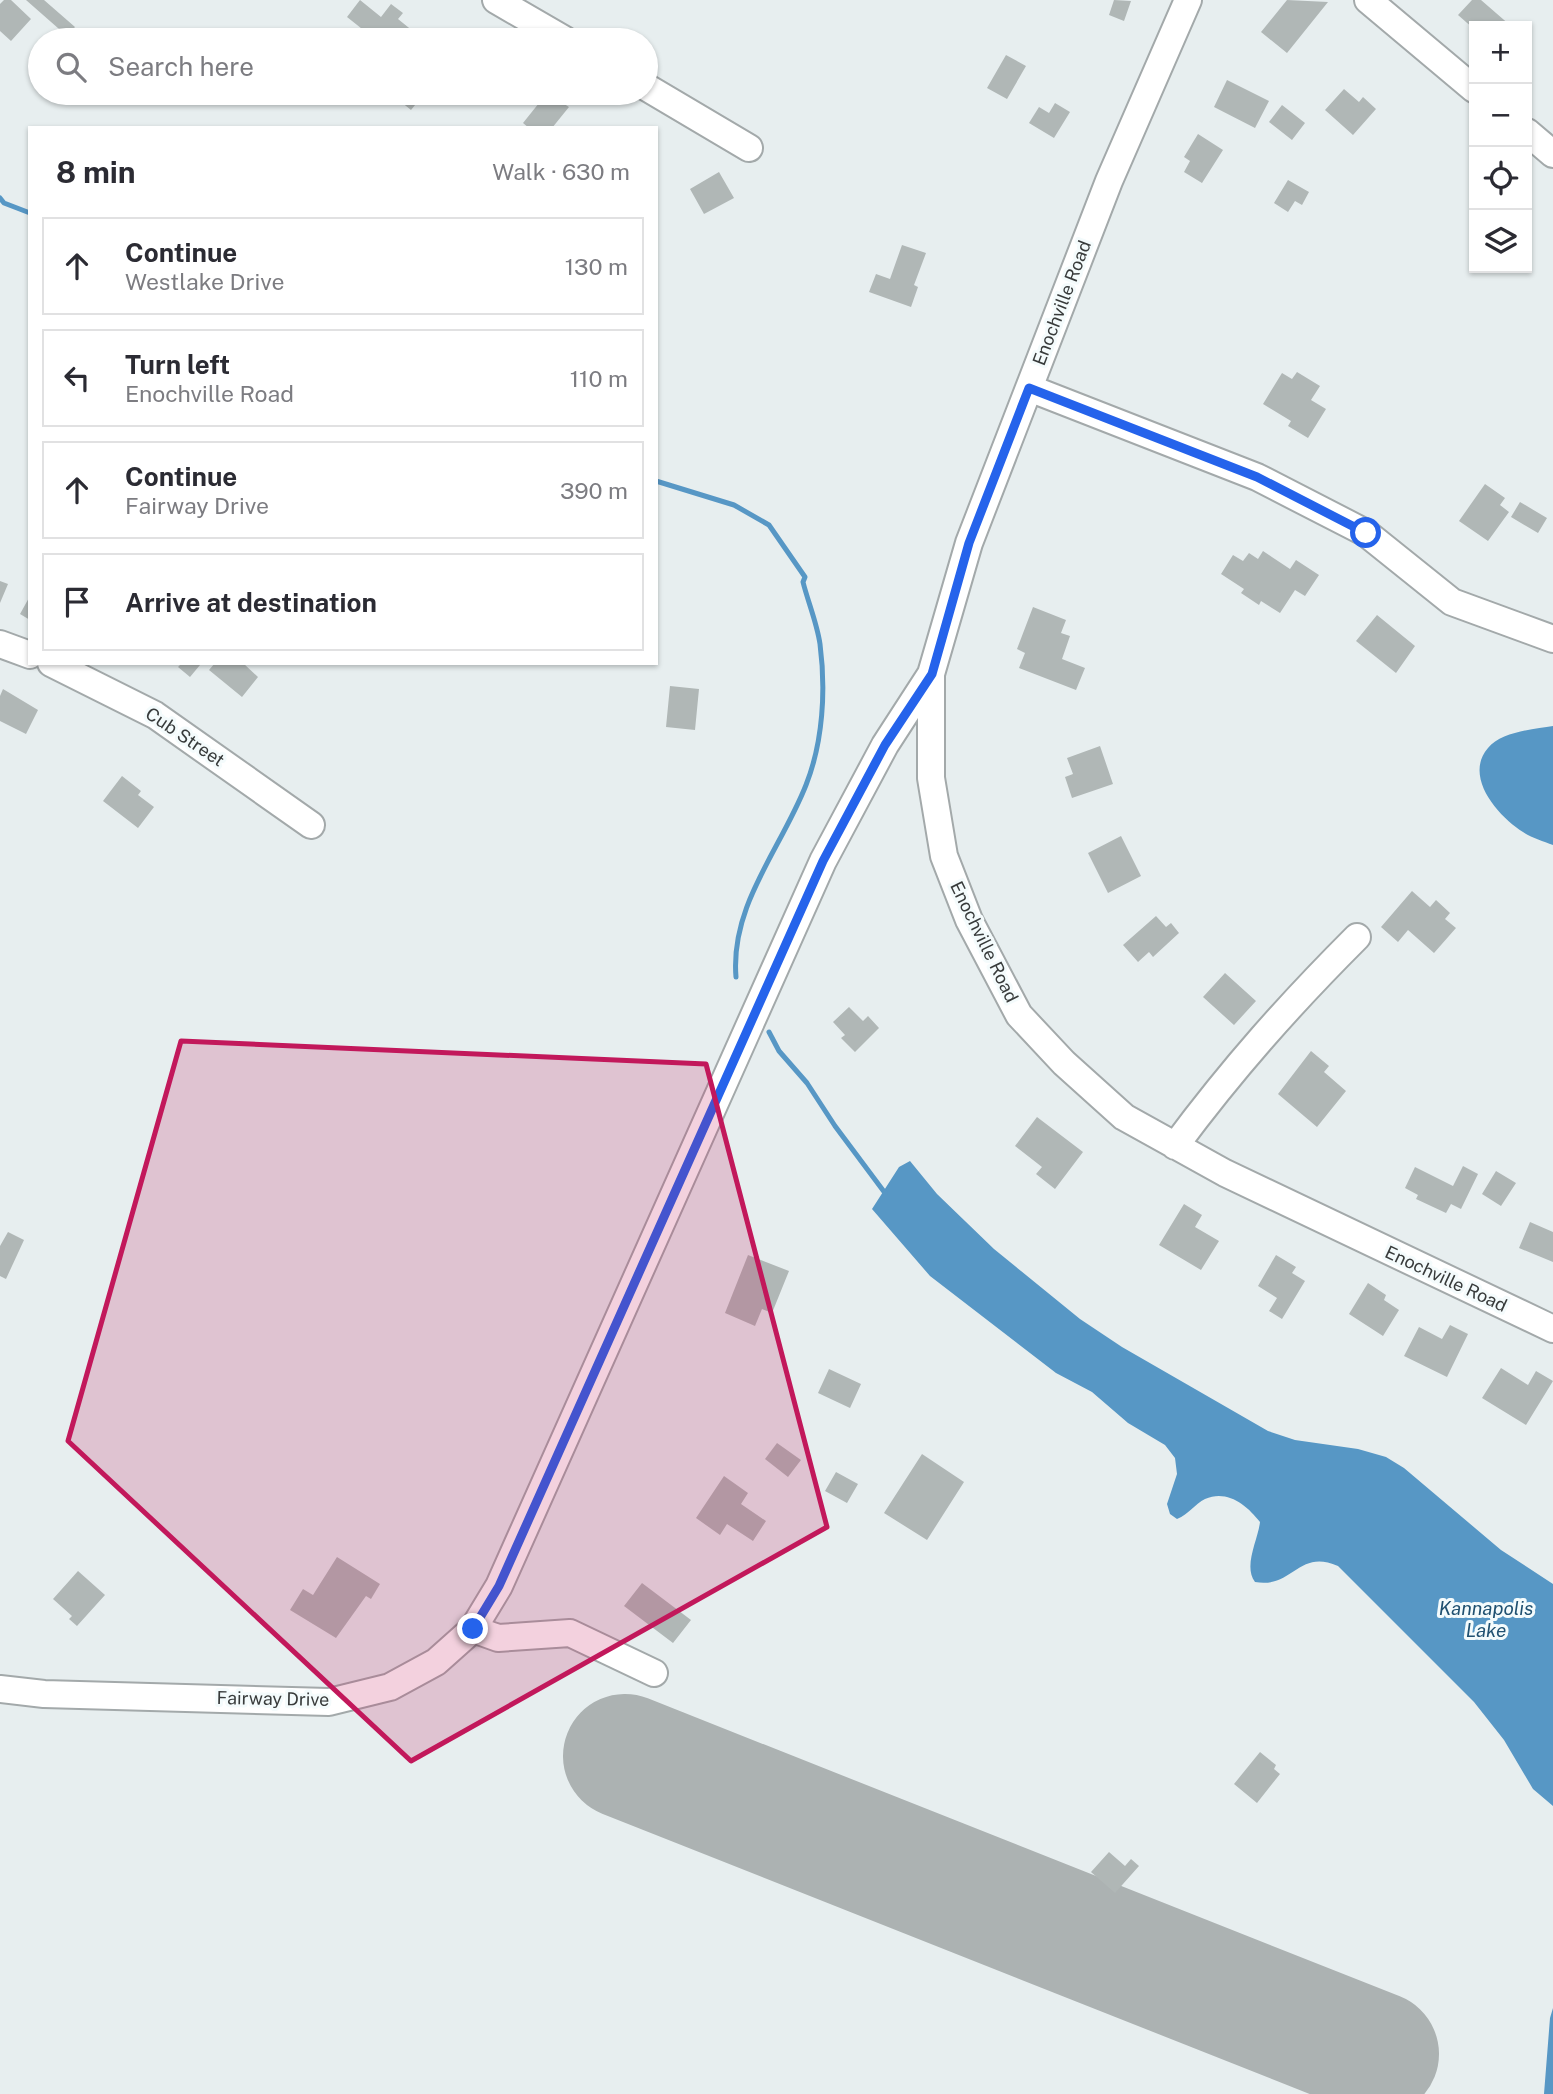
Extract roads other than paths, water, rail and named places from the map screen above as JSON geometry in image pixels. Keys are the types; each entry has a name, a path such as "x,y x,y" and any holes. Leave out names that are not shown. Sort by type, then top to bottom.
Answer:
{"street":[{"path":"496,0 544,28"},
{"name":"Enochville Road","path":"1188,0 1109,181 969,543 932,674 931,778 944,856 969,920 1019,1015 1064,1063 1124,1117 1225,1173 1553,1329"},
{"path":"1368,0 1469,85"},
{"path":"658,95 749,148"},
{"path":"1532,136 1553,154"},
{"path":"1029,388 1257,477 1366,533 1452,602 1553,639"},
{"path":"0,644 28,654"},
{"name":"Cub Street","path":"55,665 155,715 311,825"},
{"name":"Fairway Drive","path":"0,1689 44,1694 330,1702 390,1687 436,1662 473,1629 505,1573 823,861 885,745 932,674"},
{"path":"1175,1146 1276,1018 1357,937"},
{"path":"473,1629 498,1638 570,1633 654,1673"}],"water":[{"path":"1553,726 1553,845 1526,834 1504,817 1487,795 1480,771 1481,759 1488,748 1501,738"},
{"name":"Kannapolis Lake","path":"910,1161 937,1194 994,1249 1080,1319 1122,1347 1268,1431 1295,1440 1358,1449 1386,1457 1404,1468 1501,1550 1553,1584 1553,1806 1533,1789 1504,1740 1474,1702 1338,1566 1314,1562 1278,1580 1268,1583 1255,1582 1250,1568 1260,1522 1249,1510 1229,1497 1213,1496 1177,1519 1170,1514 1167,1504 1177,1474 1175,1458 1165,1445 1128,1423 1092,1392 1056,1373 930,1276 872,1209 899,1167"},
{"path":"1553,2008 1553,2094 1544,2094 1550,2018"}],"waterway":[{"path":"0,198 4,203 28,212"},
{"path":"658,482 734,505 769,525 805,577 803,582 820,644 822,716 812,768 796,809 749,901 736,951 736,977"},
{"path":"769,1032 779,1051 807,1083 885,1193"}]}
